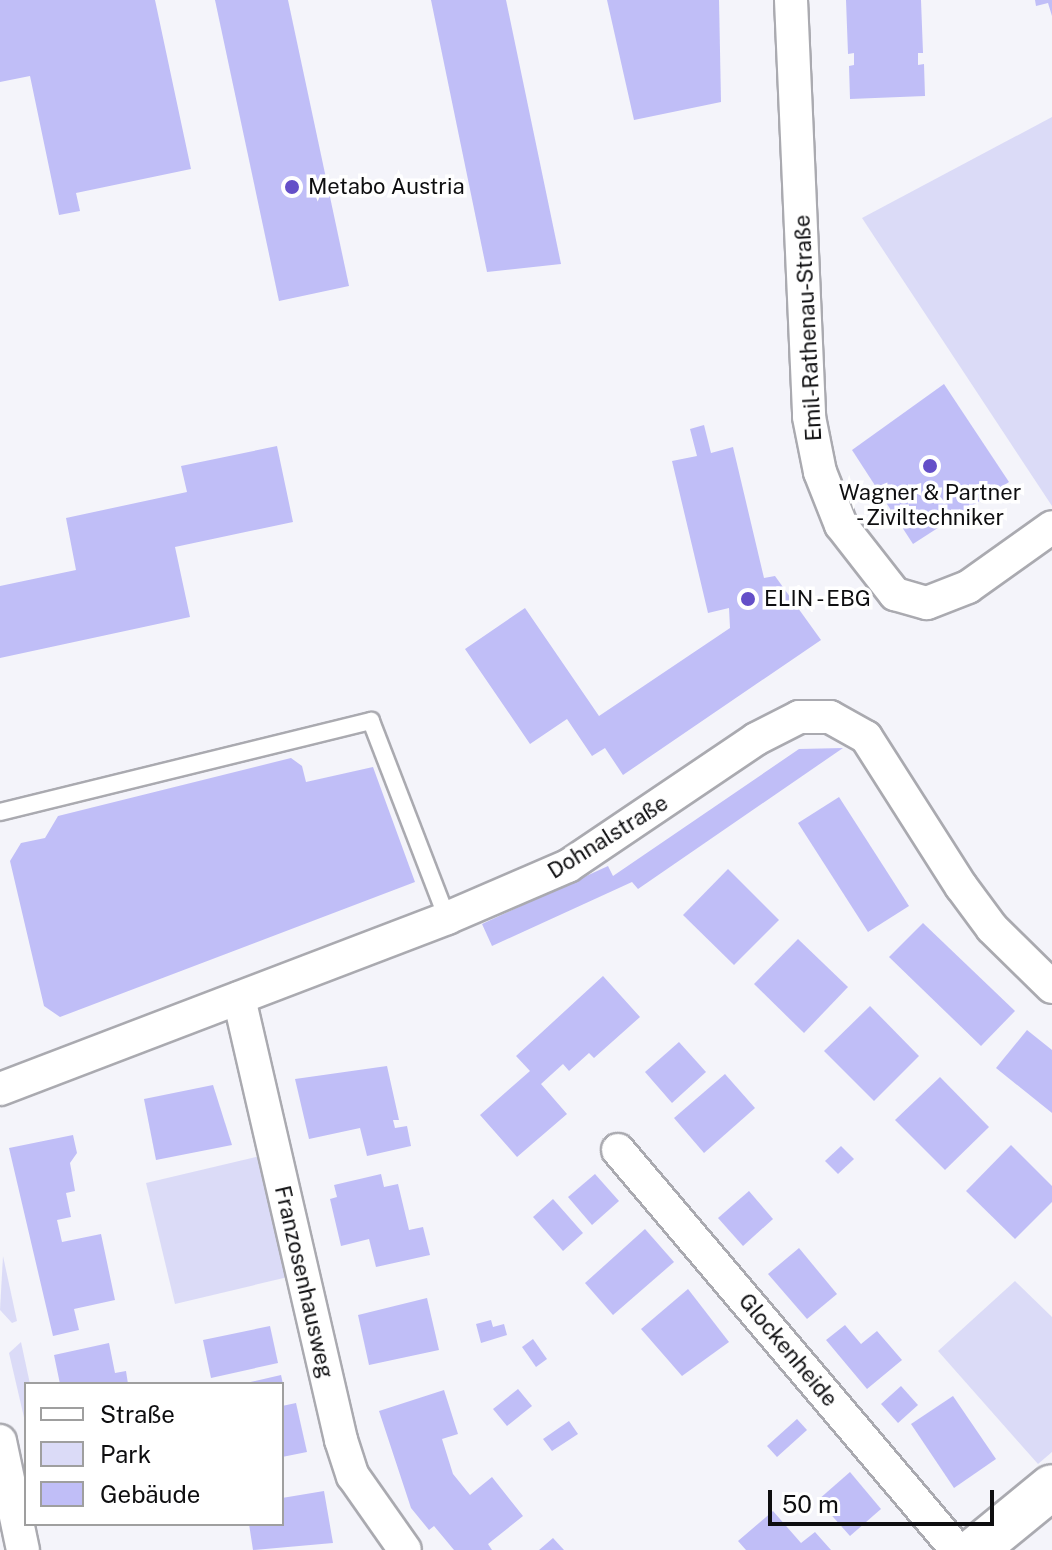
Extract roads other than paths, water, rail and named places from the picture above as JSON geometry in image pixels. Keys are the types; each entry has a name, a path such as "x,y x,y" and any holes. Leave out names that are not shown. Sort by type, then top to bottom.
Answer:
{"street":[{"name":"Emil-Rathenau-Straße","path":"791,0 809,417 820,472 841,525 895,594 927,603 968,587 1052,527"},
{"name":"Dohnalstraße","path":"0,1089 447,918 568,866 756,739 799,717 830,717 866,737 961,886 992,928 1052,987"},
{"name":"Franzosenhausweg","path":"239,998 341,1440 353,1476 405,1550"},
{"name":"Glockenheide","path":"618,1150 957,1550"},
{"path":"0,1441 23,1550"},
{"path":"975,1550 1052,1487"}],"lane":[{"path":"0,812 371,721 447,918"}],"place":[{"name":"Metabo Austria","path":"292,187"},
{"name":"Wagner & Partner - Ziviltechniker","path":"930,466"},
{"name":"ELIN - EBG","path":"748,599"}]}
